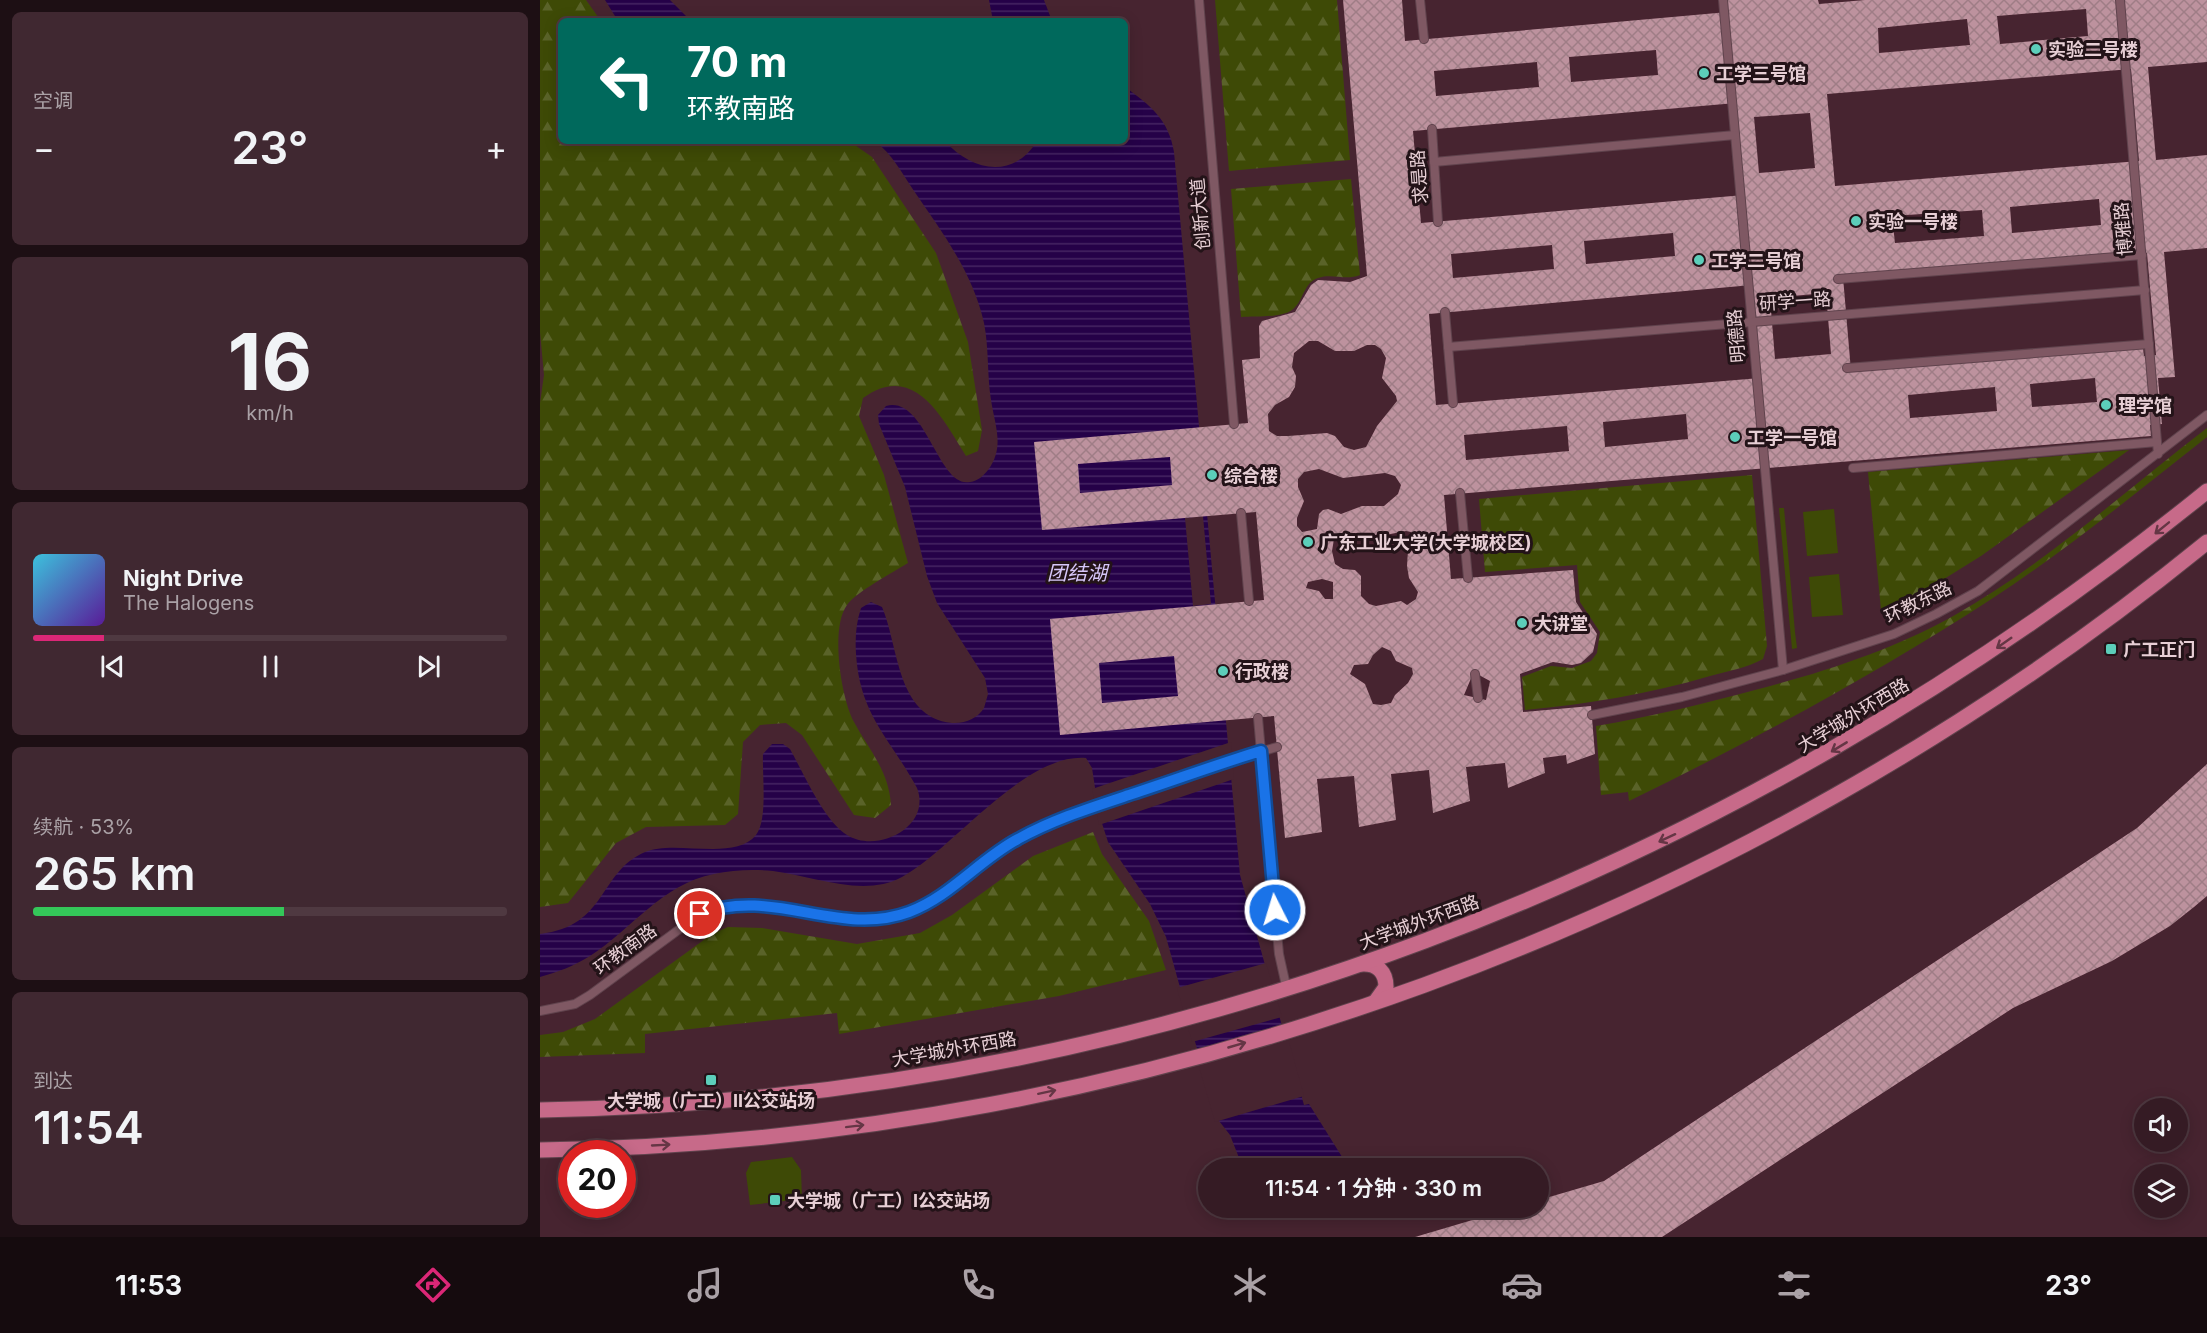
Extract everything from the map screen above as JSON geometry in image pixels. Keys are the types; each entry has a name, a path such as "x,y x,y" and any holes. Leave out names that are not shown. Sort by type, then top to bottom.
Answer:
{"main road":[{"name":"大学城外环西路","path":"540,1110 744,1099 897,1079 1064,1048 1287,990 1480,921 1588,875 1690,827 1820,758 1993,650 2122,559 2207,491"},
{"path":"540,1150 748,1139 883,1122 978,1106 1181,1061 1304,1026 1495,958 1604,911 1708,862 1839,793 1998,696 2118,613 2207,542"},
{"path":"1360,964 1380,969 1386,980 1384,994 1374,1002"}],"lane":[{"name":"创新大道","path":"1199,0 1234,424"},
{"path":"1420,0 1424,39"},
{"name":"明德路","path":"1723,0 1783,670"},
{"name":"博雅路","path":"2121,0 2158,454"},
{"name":"求是路","path":"1432,129 1438,222"},
{"path":"1434,162 1735,135"},
{"path":"1838,279 2142,255"},
{"name":"研学一路","path":"1448,347 2145,290"},
{"path":"1444,312 1453,403"},
{"path":"1847,368 2149,344"},
{"name":"环教东路","path":"1592,715 1682,698 1783,670 1894,634 1978,591 2207,415"},
{"path":"1852,468 2157,442"},
{"path":"1460,493 1468,578"},
{"path":"1241,513 1249,601"},
{"path":"1475,674 1478,698"},
{"path":"1258,718 1280,954 1287,990"},
{"path":"1261,751 1277,747"},
{"name":"环教南路","path":"540,1011 575,1004 700,914 723,905 760,904 858,921 910,912 935,898 1017,839 1088,809 1261,751"}],"green space":[{"path":"540,0 586,0 599,18 558,18 558,144 853,144 872,157 936,253 968,342 982,430 978,451 966,456 936,411 925,398 912,390 897,386 881,388 863,398 859,416 884,475 908,563 852,600 842,616 839,630 839,663 849,711 882,771 889,793 891,805 875,818 854,815 802,735 786,723 760,725 743,742 738,814 725,825 646,827 616,843 568,903 540,907 540,403 544,375 540,332"},
{"path":"1215,0 1337,0 1350,160 1229,171"},
{"path":"1351,179 1360,275 1355,277 1329,276 1313,280 1296,306 1287,313 1241,317 1231,189"},
{"path":"2207,428 2207,437 2075,540 1949,626 1859,680 1768,730 1629,801 1628,792 1601,795 1596,726 1696,705 1807,676 1858,659 1931,628 1988,595 2053,550"},
{"path":"2129,450 1981,556 1936,584 1881,610 1868,472"},
{"path":"1752,475 1767,646 1763,659 1737,669 1642,693 1572,705 1525,710 1522,677 1551,666 1572,668 1591,661 1597,653 1600,632 1580,602 1577,565 1485,572 1479,499"},
{"path":"1779,508 1784,508 1797,648 1792,649"},
{"path":"1834,509 1838,553 1807,556 1803,512"},
{"path":"1839,574 1843,615 1812,617 1809,577"},
{"path":"1093,832 1102,854 1149,921 1166,970 1059,996 839,1034 837,1013 645,1034 645,1053 540,1057 540,1035 563,1032 595,1019 712,934 728,927 762,928 857,944 920,933 952,915 1033,856"},
{"path":"792,1157 801,1170 802,1199 750,1205 746,1173 751,1162"}],"water":[{"path":"605,0 670,0 688,18 616,18"},
{"path":"989,0 1044,0 1051,18 992,18"},
{"name":"团结湖","path":"1128,89 1157,114 1168,131 1174,152 1240,875 1304,1105 1309,1104 1343,1158 1239,1158 1230,1135 1216,1117 1166,937 1150,904 1108,842 1099,814 1092,768 1086,758 1062,761 1038,771 1014,786 922,864 902,877 871,886 838,884 766,870 736,871 695,879 663,897 584,960 540,977 540,934 562,929 578,921 591,910 618,872 630,861 645,852 657,849 734,847 746,843 756,835 760,828 763,808 763,754 772,744 783,744 790,749 830,819 847,835 859,840 886,839 909,825 917,814 920,802 917,788 878,726 863,694 859,676 856,636 861,608 871,602 882,607 902,677 920,708 934,718 952,723 971,720 984,708 988,694 985,678 937,603 927,576 905,487 879,424 878,415 886,406 900,406 912,414 922,427 949,472 959,480 970,482 980,478 993,461 997,445 984,323 972,287 955,254 896,164 878,144 948,144 968,159 980,165 992,167 1005,166 1028,153 1035,144 1128,144"}],"pier":[{"path":"1203,516 1211,604 1193,606 1185,518"},
{"path":"1231,742 1234,779 1099,825 1092,789"},
{"path":"1266,963 1282,1017 1192,1042 1177,988"},
{"path":"1285,1027 1304,1096 1215,1122 1195,1053"}],"building":[{"path":"1343,0 1402,0 1405,41 1728,12 1727,0 1818,0 1819,4 1865,0 2207,0 2207,62 2148,67 2156,160 2207,155 2207,248 2164,252 2175,377 2158,378 2162,424 2150,425 2151,436 1444,495 1451,579 1573,570 1576,602 1597,634 1593,652 1581,663 1572,665 1553,662 1520,674 1523,712 1591,706 1595,754 1567,764 1566,755 1543,758 1545,773 1508,788 1505,763 1466,767 1470,801 1433,813 1429,770 1391,774 1396,820 1359,827 1354,776 1317,779 1322,832 1285,838 1274,716 1060,735 1050,619 1264,600 1256,512 1042,530 1034,442 1248,423 1242,360 1260,358 1259,326 1262,321 1295,312 1311,285 1318,280 1350,282 1367,276","holes":["2086,9 2088,36 2000,44 1997,16","1967,19 1970,45 1879,53 1878,28","1656,50 1658,75 1571,82 1569,57","1537,62 1539,87 1436,96 1434,71","2131,69 2139,161 1835,186 1827,94","1736,103 1744,195 1421,223 1413,131","1810,113 1815,168 1759,173 1754,117","2099,199 2101,225 2012,233 2010,207","1982,210 1984,236 1895,243 1892,216","1673,233 1675,256 1586,264 1584,241","1552,245 1554,269 1453,278 1451,254","2147,253 2156,355 2144,356 2143,348 1851,371 1843,277","1752,285 1760,378 1436,405 1429,314","1826,293 1831,354 1775,359 1770,298","1309,341 1318,341 1335,351 1354,351 1367,345 1375,345 1381,349 1386,358 1382,378 1396,396 1397,401 1377,426 1366,447 1354,450 1344,447 1335,436 1327,433 1277,436 1269,431 1268,414 1275,405 1289,397 1295,387 1296,376 1292,367 1294,353","2095,378 2097,402 2032,407 2030,384","1995,387 1997,411 1910,418 1908,395","1686,414 1688,439 1605,447 1603,422","1567,426 1569,451 1466,460 1464,435","1170,457 1172,485 1080,493 1078,464","1319,469 1343,478 1385,473 1395,476 1401,485 1398,494 1384,506 1362,506 1341,514 1328,509 1323,510 1319,514 1317,529 1302,532 1297,526 1297,518 1304,501 1298,487 1298,479 1304,472","1411,532 1413,536 1408,550 1407,566 1409,578 1418,592 1416,599 1407,605 1401,601 1376,606 1369,604 1361,596 1361,576 1355,570 1343,569 1335,564 1332,551 1334,539 1344,534 1375,537","1322,579 1333,582 1333,599 1325,599 1319,591 1306,588 1308,582","1382,647 1391,651 1396,661 1412,668 1413,674 1391,703 1381,705 1373,704 1365,684 1350,674 1354,665 1368,664 1373,655","1174,656 1178,696 1102,703 1099,663","1477,674 1490,681 1486,700 1464,695 1472,676"]},
{"path":"2207,764 2207,896 2170,926 2112,961 2013,1008 1662,1237 1415,1237 1479,1218 1549,1218 1549,1197 1604,1181 2137,828"}],"place":[{"name":"实验二号楼","path":"2036,49"},
{"name":"工学三号馆","path":"1704,73"},
{"name":"实验一号楼","path":"1856,221"},
{"name":"工学二号馆","path":"1699,260"},
{"name":"理学馆","path":"2106,405"},
{"name":"工学一号馆","path":"1735,437"},
{"name":"综合楼","path":"1212,475"},
{"name":"广东工业大学(大学城校区)","path":"1308,542"},
{"name":"大讲堂","path":"1522,623"},
{"name":"广工正门","path":"2111,649"},
{"name":"行政楼","path":"1223,671"},
{"name":"大学城（广工）II公交站场","path":"711,1080"},
{"name":"大学城（广工）I公交站场","path":"775,1200"}],"route":[{"path":"700,914 723,905 760,904 858,921 910,912 935,898 992,855 1045,825 1261,751 1275,910"}]}
